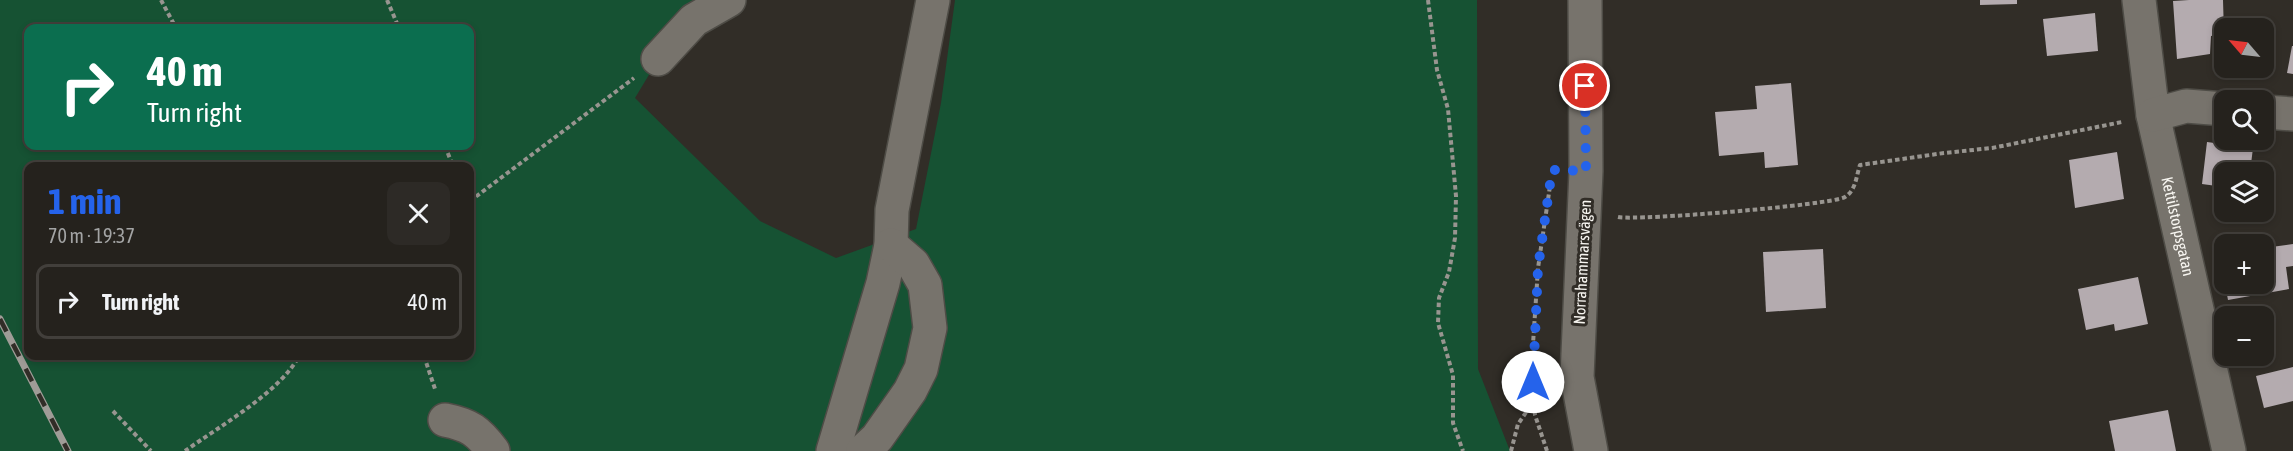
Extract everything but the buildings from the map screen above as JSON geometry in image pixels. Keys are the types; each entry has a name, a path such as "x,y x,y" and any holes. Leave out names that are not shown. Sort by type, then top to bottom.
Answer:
{"street":[{"path":"658,59 694,20 729,0"},
{"path":"833,451 883,283 891,245 892,210 933,0"},
{"name":"Norrahammarsvägen","path":"1584,0 1586,171 1577,377 1591,451"},
{"name":"Kettilstorpsgatan","path":"2139,0 2153,115 2229,451"},
{"path":"2153,115 2186,106 2214,108"},
{"path":"2274,113 2293,114"},
{"path":"863,451 877,438 910,391 921,369 930,328 925,285 913,264 891,245"},
{"path":"445,420 465,424 480,435 493,451"}],"path":[{"path":"161,0 174,24"},
{"path":"387,0 397,24"},
{"path":"1428,0 1437,70 1448,109 1456,196 1455,238 1449,272 1439,298 1438,323 1453,375 1453,423 1463,451"},
{"path":"474,198 658,59"},
{"path":"1616,206 1618,218 1777,207 1843,199 1853,191 1860,165 1992,148 2096,129 2153,115"},
{"path":"1547,451 1535,415 1534,400 1533,344 1538,268 1552,170 1586,171"},
{"path":"185,451 278,385 297,360"},
{"path":"1510,451 1518,424 1534,400"},
{"path":"113,411 151,451"}],"green space":[{"path":"0,0 694,0 635,98 760,221 836,258 916,229 941,103 955,0 1477,0 1478,369 1510,451 0,451"}],"railway":[{"path":"0,319 68,451"}],"route":[{"path":"1533,382 1538,268 1552,170 1586,171 1585,86"}]}
